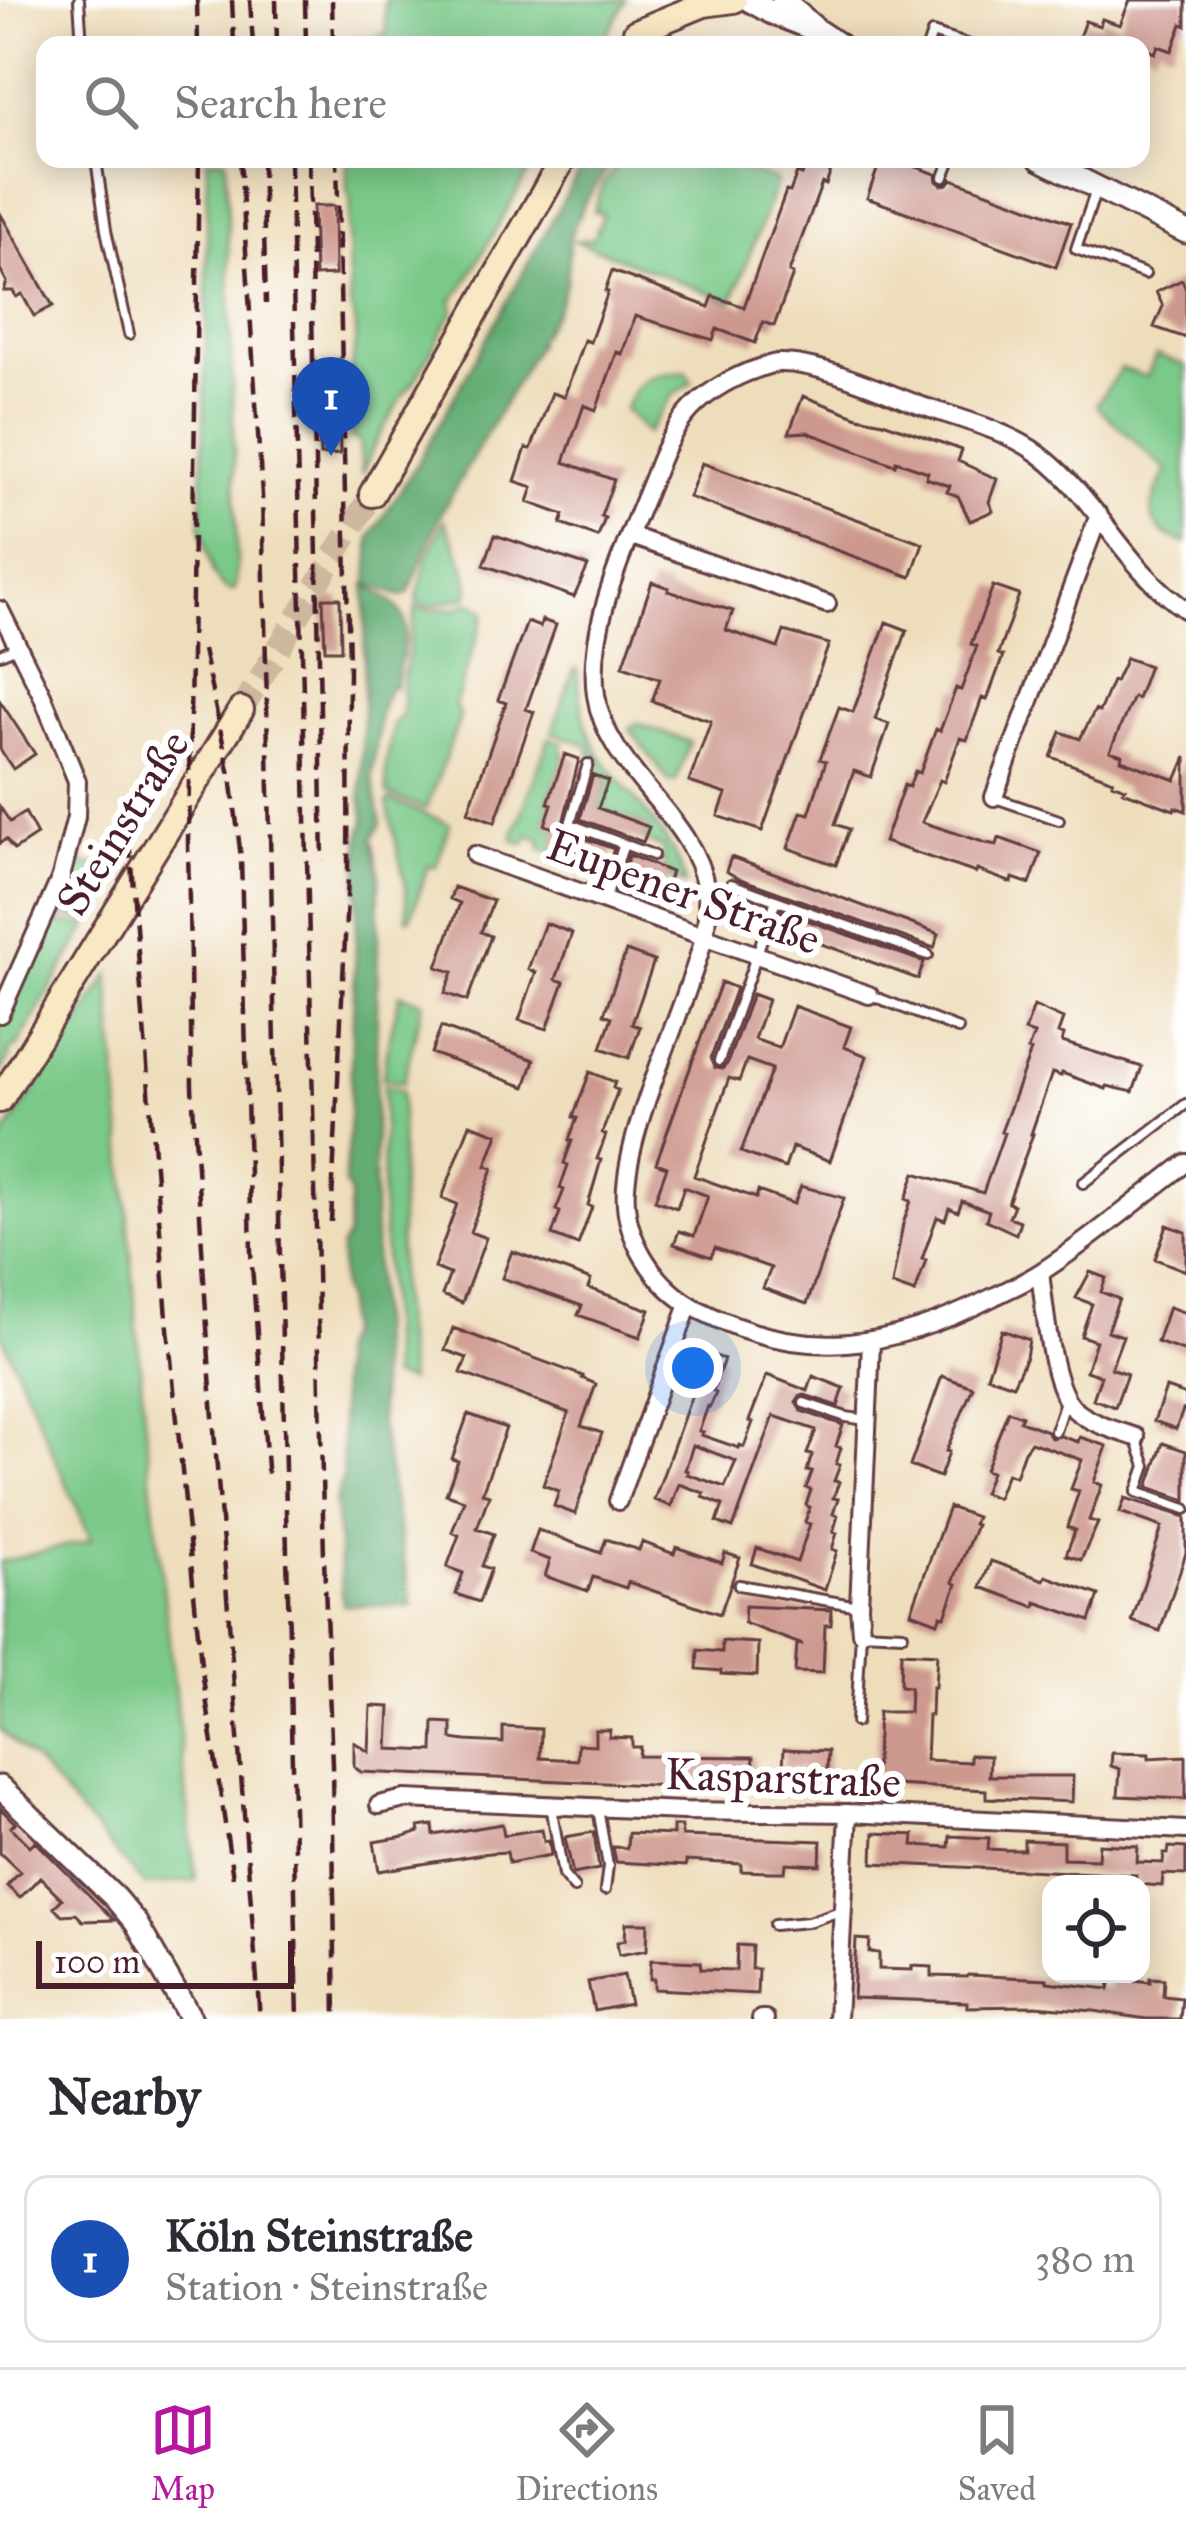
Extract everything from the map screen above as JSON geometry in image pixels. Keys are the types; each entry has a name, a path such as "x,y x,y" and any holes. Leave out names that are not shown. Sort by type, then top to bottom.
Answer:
{"main road":[{"path":"634,36 655,0"},
{"path":"638,36 704,4 734,0"},
{"path":"372,494 557,168"},
{"name":"Steinstraße","path":"0,1100 241,710"}],"street":[{"path":"749,0 818,31"},
{"path":"782,0 826,36"},
{"path":"1057,168 1175,222 1186,232"},
{"path":"1186,610 1132,563 1099,515 1061,473 1027,446 815,368 781,363 722,383 704,395 667,442 610,590 595,667 597,700 609,732 631,770 694,854 706,889 706,937 637,1133 626,1187 628,1224 657,1280 688,1304 752,1332 811,1344 871,1343 962,1313 1040,1273 1186,1163"},
{"path":"994,797 1099,515"},
{"path":"631,536 827,604"},
{"path":"0,610 76,782 76,817 61,877 0,1014"},
{"name":"Eupener Straße","path":"475,854 869,995"},
{"path":"1040,1273 1060,1391 1090,1420 1136,1437"},
{"path":"618,1502 688,1304"},
{"path":"861,1632 871,1343"},
{"path":"0,1787 136,1922 191,2019"},
{"name":"Kasparstraße","path":"379,1805 405,1799 1186,1830"},
{"path":"837,2019 848,1813"}],"lane":[{"path":"79,0 81,36"},
{"path":"97,168 129,334"},
{"path":"944,177 948,168"},
{"path":"1096,189 1076,249 1144,274"},
{"path":"0,654 18,647"},
{"path":"588,764 570,824 653,855"},
{"path":"994,797 1059,820"},
{"path":"604,901 624,844"},
{"path":"731,884 928,955"},
{"path":"719,1061 776,900"},
{"path":"869,995 958,1029"},
{"path":"1083,1183 1186,1104"},
{"path":"1055,1431 1066,1399"},
{"path":"804,1402 868,1421"},
{"path":"1136,1437 1146,1466 1137,1492 1186,1509"},
{"path":"739,1585 860,1606"},
{"path":"856,1722 861,1632 903,1634"},
{"path":"551,1805 563,1875 574,1888"},
{"path":"598,1808 609,1873 605,1891"},
{"path":"774,1925 808,1922 842,1911"}],"green space":[{"path":"385,0 626,0 606,36 380,36 386,35"},
{"path":"207,168 226,168 237,569 232,591 213,573 201,527"},
{"path":"347,168 531,168 452,301 454,310 374,445 362,475 359,440 352,439 350,405 356,329 350,305 351,201"},
{"path":"581,168 607,168 570,236 566,283 557,309 440,515 408,594 401,596 368,584 371,536 417,464"},
{"path":"615,168 740,168 777,181 732,302 576,241 594,238 603,214 594,211 603,184"},
{"path":"1156,355 1186,366 1186,543 1161,531 1152,514 1155,494 1167,471 1096,405 1121,368 1147,377"},
{"path":"686,371 692,382 672,396 647,433 624,409 630,398 648,379"},
{"path":"444,520 465,568 468,597 428,606 416,602 427,558"},
{"path":"366,585 396,606 406,627 395,687 390,686 381,709 372,776 381,824 373,838 379,873 374,1203 380,1424 412,1606 343,1605 335,1502 343,1476 338,1350 345,1333 341,1247 347,1237 350,1194 344,1183 360,836 365,821 361,798"},
{"path":"468,603 485,613 455,705 460,717 427,808 423,808 387,794 386,763 394,722 401,718 416,607 453,610"},
{"path":"574,669 591,738 662,833 685,884 669,879 663,848 644,841 648,827 598,808 608,781 593,776 600,757 590,754 588,745 552,732"},
{"path":"636,723 690,742 676,781 669,782 630,729"},
{"path":"549,738 563,743 565,754 545,824 558,829 554,844 601,861 607,846 610,855 604,872 540,848 542,840 529,835 524,844 512,839"},
{"path":"390,800 450,824 436,867 428,865 411,918 407,918"},
{"path":"75,858 89,866 101,865 110,896 92,920 48,916"},
{"path":"46,922 88,925 0,1073 0,1021"},
{"path":"109,975 144,1417 196,1880 145,1886 0,1729 0,1562 91,1540 0,1331 0,1143"},
{"path":"400,994 423,1002 403,1083 383,1079"},
{"path":"384,1085 402,1091 399,1291 409,1381 391,1377 382,1196"}],"building":[{"path":"1130,0 1186,0 1186,26 1182,24 1172,51 1158,46 1155,53 1150,51 1150,36 1079,36 1085,21 1100,26 1102,19 1120,25"},
{"path":"805,168 832,168 789,272 793,274 774,326 763,322 755,343 717,329 713,340 635,316 596,410 584,405 564,462 614,480 598,537 561,524 564,515 528,502 533,487 515,481 526,448 531,449 552,393 564,397 584,340 590,342 612,271 709,307 713,296 744,307 786,191 790,192 797,173 802,175"},
{"path":"878,168 920,168 936,174 942,185 952,179 1071,223 1056,267 867,198"},
{"path":"313,206 334,206 335,275 315,276"},
{"path":"0,213 53,306 34,316 22,294 16,297 13,291 4,291"},
{"path":"1182,280 1186,338 1154,327 1163,306 1156,292"},
{"path":"803,396 962,450 958,461 997,479 989,502 993,511 970,521 958,496 947,492 950,486 926,478 928,472 896,461 895,465 807,432 789,433"},
{"path":"318,398 339,398 340,454 320,455"},
{"path":"702,463 923,543 911,577 689,497"},
{"path":"495,535 588,566 574,597 484,565"},
{"path":"652,582 733,611 726,630 778,648 784,631 829,644 762,831 718,816 726,794 689,782 711,721 652,701 660,679 623,666"},
{"path":"993,586 1019,595 998,654 1003,656 987,700 982,698 967,740 960,738 922,822 986,843 997,845 999,838 1041,853 1030,884 976,873 884,842 904,785 909,787 915,771 920,773 956,688 961,690 977,646 971,644"},
{"path":"323,598 340,598 341,650 325,650"},
{"path":"542,620 556,625 526,709 534,712 495,822 468,812 506,703 498,700 527,622 540,627"},
{"path":"886,622 907,630 875,719 889,724 871,777 854,771 835,824 849,829 836,865 788,848 801,812 809,814 826,761 820,759 839,707 853,712"},
{"path":"1126,658 1149,666 1110,751 1122,755 1121,760 1176,780 1186,757 1186,811 1123,791 1113,780 1051,757 1061,732 1080,739"},
{"path":"0,701 35,754 13,769 0,749"},
{"path":"565,754 579,759 562,827 614,849 609,863 553,844 558,829 545,825"},
{"path":"593,775 608,781 598,808 649,827 643,842 580,819"},
{"path":"0,807 10,822 25,812 37,835 14,850 6,839 0,843"},
{"path":"629,855 671,872 665,889 622,875"},
{"path":"731,857 939,934 934,948 738,878 726,871"},
{"path":"454,887 493,901 481,932 491,936 467,1001 445,993 453,972 437,967 460,903 450,899"},
{"path":"781,911 924,962 918,979 775,927"},
{"path":"545,923 572,933 556,979 564,982 547,1029 519,1020 536,972 528,969"},
{"path":"626,951 654,961 632,1024 640,1027 629,1058 601,1048 612,1017 604,1014"},
{"path":"721,982 736,988 711,1058 715,1068 727,1064 752,994 768,1000 754,1039 779,1048 794,1006 851,1027 844,1047 867,1056 830,1161 792,1147 785,1168 741,1152 772,1069 747,1060 739,1081 729,1078 694,1176 756,1198 758,1191 794,1204 801,1186 844,1198 807,1304 763,1288 771,1268 715,1248 711,1257 674,1244 679,1231 694,1236 708,1196 684,1187 677,1208 655,1200 667,1167 656,1163"},
{"path":"1034,1006 1063,1019 1058,1033 1064,1035 1062,1042 1142,1067 1133,1092 1052,1073 1008,1203 1014,1205 1009,1217 1020,1221 1016,1234 986,1220 989,1211 962,1201 958,1212 949,1208 945,1220 937,1217 915,1293 892,1285 915,1173 983,1193 1031,1051 1034,1034 1025,1031"},
{"path":"441,1027 534,1060 525,1087 431,1053"},
{"path":"590,1072 615,1082 613,1088 618,1090 602,1133 606,1135 588,1205 592,1207 578,1245 552,1235 577,1118 573,1117"},
{"path":"470,1124 498,1134 486,1166 493,1168 470,1232 486,1238 462,1303 442,1295 450,1274 434,1268 457,1204 442,1198"},
{"path":"1167,1225 1186,1232 1186,1271 1155,1259"},
{"path":"512,1251 591,1280 588,1288 650,1310 640,1337 578,1315 582,1306 502,1278"},
{"path":"1090,1272 1106,1278 1101,1292 1119,1299 1107,1331 1123,1336 1111,1368 1127,1374 1115,1407 1093,1399 1101,1376 1086,1371 1096,1341 1081,1336 1092,1304 1076,1298"},
{"path":"1169,1307 1186,1313 1186,1352 1157,1342"},
{"path":"453,1328 596,1384 581,1426 602,1433 575,1514 554,1506 559,1491 543,1485 569,1413 461,1373 467,1358 445,1350"},
{"path":"1002,1330 1029,1340 1013,1385 987,1376"},
{"path":"707,1353 724,1359 699,1431 739,1448 744,1447 767,1375 808,1391 813,1376 844,1388 838,1406 805,1395 796,1402 801,1411 843,1425 836,1446 841,1448 833,1498 838,1499 832,1549 837,1551 825,1590 752,1564 757,1548 797,1562 810,1524 805,1522 812,1455 807,1454 816,1430 774,1416 733,1528 717,1522 723,1505 679,1484 671,1506 654,1500","holes":["693,1445 736,1461 725,1487 685,1470"]},
{"path":"942,1376 973,1387 940,1477 910,1466"},
{"path":"1166,1388 1186,1395 1186,1411 1176,1429 1154,1421"},
{"path":"1008,1411 1047,1431 1051,1438 1078,1442 1080,1437 1107,1446 1094,1482 1102,1485 1089,1520 1098,1523 1081,1560 1066,1555 1075,1530 1067,1527 1079,1491 1071,1489 1082,1460 1031,1442 1015,1476 1007,1473 997,1498 983,1493 991,1472 985,1470"},
{"path":"468,1414 506,1428 482,1493 489,1495 477,1528 494,1534 482,1566 491,1569 479,1602 456,1594 463,1573 447,1567 459,1535 452,1532 464,1500 446,1494"},
{"path":"1163,1443 1186,1451 1186,1500 1148,1487"},
{"path":"1125,1498 1186,1517 1186,1553 1160,1631 1132,1621 1162,1527 1120,1512"},
{"path":"949,1507 976,1517 976,1525 945,1616 938,1622 911,1612"},
{"path":"538,1530 601,1553 606,1539 639,1550 642,1542 674,1554 676,1547 722,1563 725,1553 740,1558 720,1614 628,1582 626,1588 593,1577 588,1591 545,1576 550,1560 530,1553"},
{"path":"991,1561 1099,1595 1090,1621 981,1587"},
{"path":"745,1606 832,1610 831,1625 825,1625 823,1673 795,1672 797,1644 803,1645 744,1623"},
{"path":"722,1641 758,1643 757,1676 697,1669 698,1650 722,1652"},
{"path":"901,1652 937,1654 926,1760 970,1762 970,1755 990,1756 989,1776 1073,1776 1072,1802 986,1798 986,1790 875,1784 878,1712 909,1712 910,1687 900,1686"},
{"path":"371,1706 390,1707 388,1749 433,1751 434,1722 452,1723 452,1739 466,1741 503,1743 503,1727 541,1729 540,1758 577,1760 578,1744 595,1745 595,1730 610,1730 609,1737 632,1738 632,1747 640,1747 639,1756 754,1757 752,1786 361,1772 354,1767 354,1742 369,1752"},
{"path":"784,1749 828,1751 826,1790 801,1788 802,1769 783,1768"},
{"path":"1112,1753 1186,1756 1186,1799 1118,1796 1120,1769 1111,1766"},
{"path":"0,1808 30,1846 35,1841 114,1920 83,1921 76,1914 62,1915 54,1907 62,1899 40,1877 20,1898 7,1886 20,1872 0,1853"},
{"path":"502,1824 504,1835 542,1829 551,1855 509,1863 507,1852 489,1853 379,1871 374,1842 405,1837 420,1832 419,1827 433,1825 434,1835"},
{"path":"673,1826 681,1826 682,1836 821,1841 820,1865 786,1863 785,1872 770,1872 741,1871 741,1864 616,1862 613,1847 627,1848 628,1833 673,1835"},
{"path":"594,1832 599,1869 573,1874 565,1837"},
{"path":"874,1833 914,1835 913,1845 949,1847 950,1836 989,1838 988,1849 1006,1850 1024,1850 1024,1840 1063,1842 1063,1858 1098,1859 1099,1844 1138,1846 1137,1862 1163,1863 1169,1847 1186,1848 1186,1875 1163,1874 1162,1886 1150,1885 1150,1875 873,1863"},
{"path":"626,1923 648,1923 647,1950 619,1955 617,1942 625,1940"},
{"path":"856,1939 870,1940 869,1952 879,1953 879,1969 932,1967 932,1976 1042,1979 1042,1983 1109,1989 1110,1983 1164,1979 1163,1996 1182,1998 1180,2019 1147,2019 1036,2006 967,2007 967,2002 853,1998"},
{"path":"737,1945 752,1946 757,1994 654,1989 651,1960 700,1962 701,1969 736,1970"},
{"path":"624,1975 630,2004 594,2011 588,1982"}],"tunnel":[{"path":"241,710 372,494"}],"railway":[{"path":"197,0 198,36"},
{"path":"232,0 234,36"},
{"path":"250,0 252,36"},
{"path":"276,0 277,36"},
{"path":"305,0 306,36"},
{"path":"332,0 333,36"},
{"path":"199,168 188,841 192,1087 260,2019"},
{"path":"241,168 262,495 298,2019"},
{"path":"262,168 266,304"},
{"path":"290,168 336,2019"},
{"path":"309,168 323,861"},
{"path":"331,1222 348,877 349,664 337,168"},
{"path":"203,650 232,784 241,858 251,1252 268,1481"},
{"path":"127,813 167,1318 201,1664 233,1877"}],"place":[{"name":"Köln Steinstraße","path":"331,456"}]}
